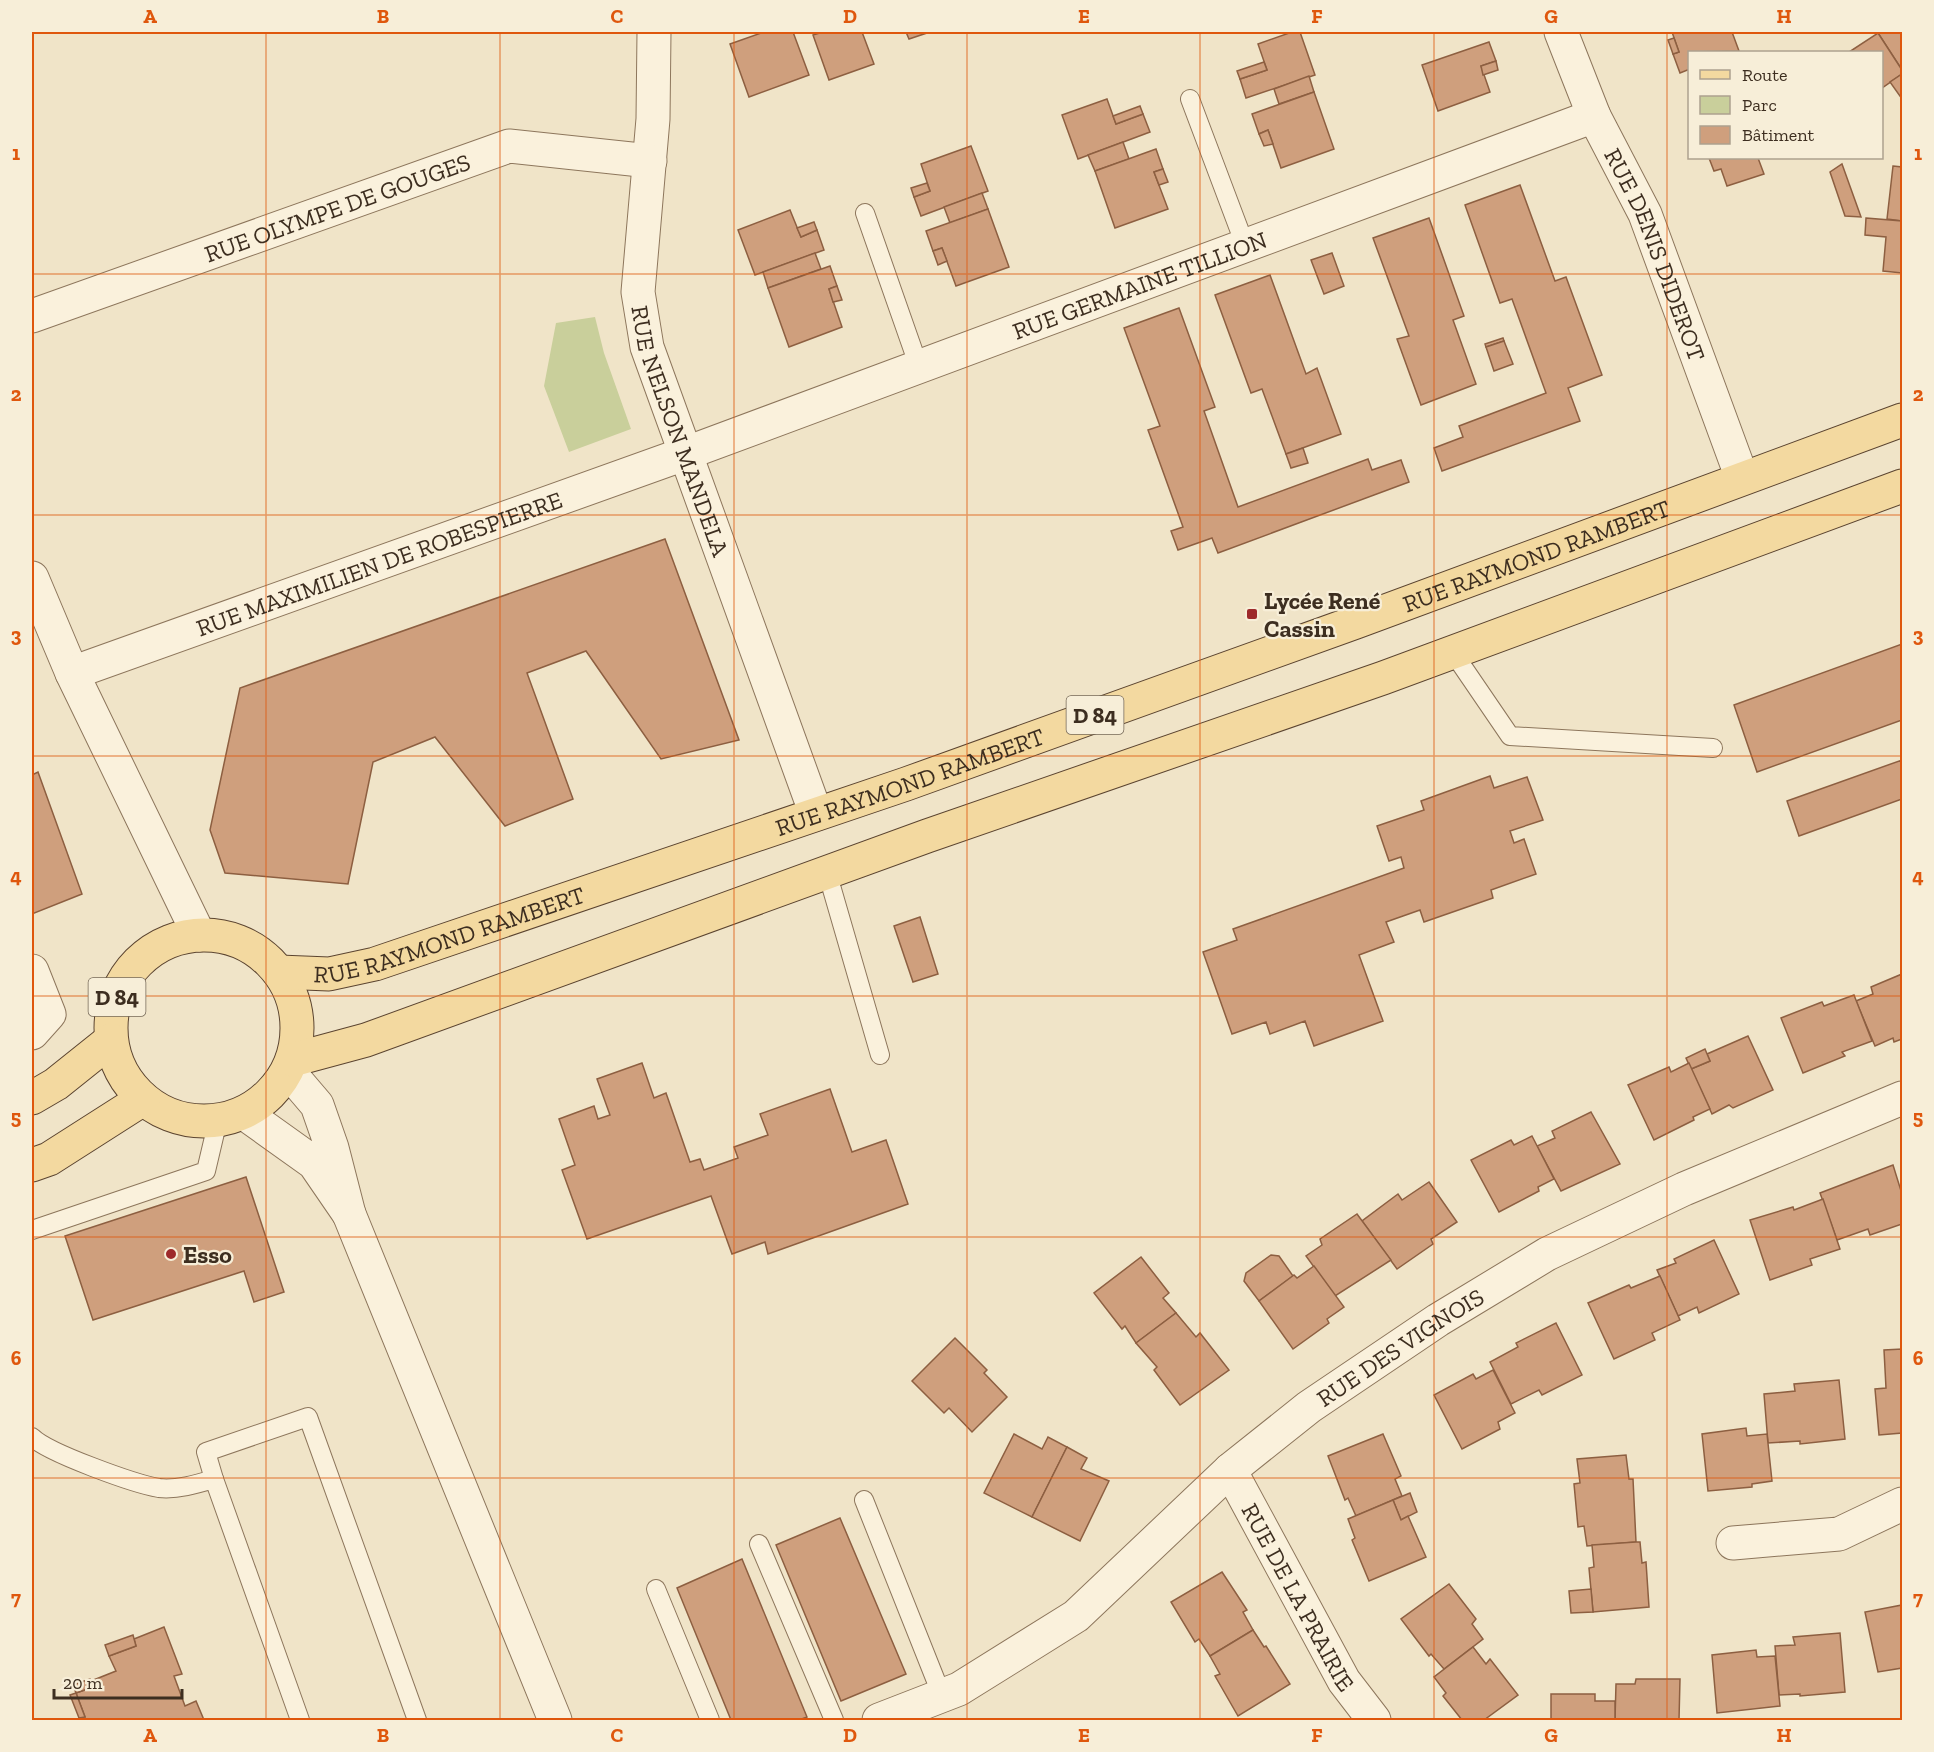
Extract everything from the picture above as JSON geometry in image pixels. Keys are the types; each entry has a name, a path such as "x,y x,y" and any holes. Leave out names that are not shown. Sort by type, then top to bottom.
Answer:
{"main road":[{"name":"RUE RAYMOND RAMBERT","path":"279,972 329,974 375,964 816,814 1356,622 1902,420"},
{"name":"D 84","path":"290,1065 366,1040 827,872 1452,651 1902,486"},
{"name":"D 84","path":"199,935 229,938 257,951 279,972 293,999 298,1029 290,1065 269,1095 231,1116 192,1120 166,1113 143,1099 122,1072 111,1040 112,1009 123,981 143,957 169,942 199,935"},
{"name":"D 84","path":"32,1098 56,1084 111,1040"},
{"path":"32,1165 49,1159 143,1099"}],"street":[{"name":"RUE NELSON MANDELA","path":"654,32 650,161 638,292 646,346 816,814"},
{"name":"RUE DENIS DIDEROT","path":"1561,32 1594,116 1645,214 1742,478"},
{"name":"RUE GERMAINE TILLION","path":"684,454 1594,116"},
{"name":"RUE OLYMPE DE GOUGES","path":"32,316 509,146 650,161"},
{"name":"RUE MAXIMILIEN DE ROBESPIERRE","path":"72,673 684,454"},
{"path":"32,578 72,673 199,935"},
{"path":"32,971 49,1014 32,1033"},
{"path":"290,1065 317,1106 332,1148 349,1214 555,1720"},
{"name":"RUE DES VIGNOIS","path":"879,1720 950,1693 1076,1616 1230,1470 1309,1407 1438,1320 1547,1254 1684,1189 1902,1098"},
{"path":"231,1116 314,1163 349,1214"},
{"name":"RUE DE LA PRAIRIE","path":"1230,1470 1293,1592 1344,1682 1374,1720"},
{"path":"1733,1543 1839,1534 1902,1504"}],"lane":[{"path":"1190,99 1245,245"},
{"path":"865,213 919,367"},
{"path":"1452,651 1510,736 1713,748"},
{"path":"827,872 880,1055"},
{"path":"32,1230 206,1171 231,1116"},
{"path":"300,1720 213,1479 206,1452 308,1417 417,1720"},
{"path":"32,1437 64,1456 160,1488 190,1486 213,1479"},
{"path":"864,1500 950,1693"},
{"path":"759,1544 834,1720"},
{"path":"656,1589 710,1720"}],"green space":[{"path":"595,317 604,353 631,429 569,452 544,386 556,323"}],"building":[{"path":"764,32 793,32 809,75 749,97 730,44"},
{"path":"823,32 862,32 874,64 829,80 813,35"},
{"path":"906,32 930,32 909,39"},
{"path":"1292,32 1300,32 1315,75 1246,98 1240,79 1267,70 1258,44"},
{"path":"1672,32 1732,32 1739,51 1688,51 1688,70 1680,73 1673,54 1679,52"},
{"path":"1902,32 1902,70 1878,33"},
{"path":"1878,33 1902,70 1902,74 1883,87 1883,51 1851,51"},
{"path":"1674,38 1679,52 1673,54 1668,40"},
{"path":"1489,42 1496,61 1481,66 1490,92 1438,111 1422,65"},
{"path":"1496,61 1498,70 1483,75 1481,66"},
{"path":"1264,62 1267,70 1240,79 1237,71"},
{"path":"1902,74 1902,99 1890,82"},
{"path":"1309,76 1314,92 1279,104 1274,89"},
{"path":"1314,92 1334,149 1281,168 1268,130 1259,134 1252,114"},
{"path":"1107,99 1116,124 1143,114 1150,132 1078,159 1062,115"},
{"path":"1140,106 1143,114 1116,124 1113,116"},
{"path":"1268,130 1273,144 1264,146 1259,134"},
{"path":"1123,142 1129,159 1095,171 1088,155"},
{"path":"971,146 988,191 921,216 914,197 930,191 921,164"},
{"path":"1156,149 1163,169 1154,172 1168,209 1115,228 1095,171"},
{"path":"1709,159 1758,159 1764,174 1727,186 1721,169 1714,171"},
{"path":"1842,164 1861,217 1845,216 1830,172"},
{"path":"1893,166 1902,167 1902,221 1887,219"},
{"path":"1163,169 1168,182 1159,185 1154,172"},
{"path":"927,183 930,191 914,197 911,188"},
{"path":"1520,185 1555,281 1566,277 1602,375 1568,388 1580,421 1442,471 1434,448 1463,437 1459,426 1546,393 1512,299 1500,303 1465,205"},
{"path":"982,193 988,209 950,223 944,207"},
{"path":"988,209 1009,267 956,286 942,248 933,251 926,231"},
{"path":"790,210 801,237 817,230 824,250 755,275 738,230"},
{"path":"1429,218 1464,316 1453,320 1476,384 1421,405 1397,339 1409,336 1373,238"},
{"path":"1866,218 1902,221 1902,273 1883,271 1886,237 1865,235"},
{"path":"814,222 817,230 801,237 797,228"},
{"path":"942,248 947,261 938,265 933,251"},
{"path":"815,253 821,269 768,288 763,272"},
{"path":"1332,253 1344,286 1324,294 1311,260"},
{"path":"830,266 837,286 829,289 842,327 789,347 768,288"},
{"path":"1270,275 1306,374 1317,368 1341,434 1286,454 1262,389 1251,393 1215,295"},
{"path":"837,286 842,300 833,302 829,289"},
{"path":"1179,308 1215,407 1204,411 1238,507 1368,459 1372,470 1401,460 1409,482 1218,553 1212,538 1178,550 1171,531 1183,527 1148,430 1160,426 1124,328"},
{"path":"1503,338 1504,341 1486,347 1485,344"},
{"path":"1504,341 1513,364 1494,371 1486,347"},
{"path":"1303,448 1308,463 1291,468 1286,454"},
{"path":"665,539 739,740 661,759 586,651 527,673 573,799 505,826 435,737 373,762 348,884 225,873 210,830 240,688"},
{"path":"1902,644 1902,720 1757,772 1734,705"},
{"path":"1902,760 1902,799 1799,836 1787,801"},
{"path":"38,772 82,894 32,914 32,775"},
{"path":"1490,776 1494,788 1527,777 1543,820 1510,831 1514,843 1524,839 1536,874 1491,890 1493,898 1424,922 1420,910 1386,922 1394,942 1359,955 1383,1021 1314,1046 1305,1021 1270,1034 1266,1022 1232,1034 1203,952 1237,940 1233,929 1404,868 1401,857 1389,861 1377,826 1424,810 1421,801"},
{"path":"920,917 938,974 913,982 894,926"},
{"path":"1902,974 1902,1039 1894,1042 1893,1038 1875,1046 1856,1001 1873,994 1871,987"},
{"path":"1854,995 1872,1041 1842,1052 1845,1056 1803,1073 1781,1018 1822,1002 1824,1006"},
{"path":"1748,1036 1773,1090 1733,1108 1729,1105 1712,1114 1691,1069 1710,1061 1707,1054"},
{"path":"1705,1049 1710,1061 1691,1069 1686,1058"},
{"path":"642,1063 654,1098 666,1093 690,1162 700,1159 704,1170 738,1158 734,1147 768,1135 760,1114 830,1089 852,1152 886,1140 908,1204 768,1254 765,1242 732,1254 711,1196 587,1239 562,1170 575,1165 559,1119 594,1106 598,1119 610,1115 597,1079"},
{"path":"1689,1063 1710,1109 1693,1117 1694,1120 1654,1140 1628,1085 1669,1067 1671,1072"},
{"path":"1591,1112 1620,1164 1561,1191 1537,1146 1555,1138 1552,1131"},
{"path":"1532,1136 1554,1179 1538,1187 1539,1191 1499,1212 1471,1160 1511,1140 1514,1145"},
{"path":"1893,1165 1902,1194 1902,1224 1870,1235 1868,1229 1837,1240 1820,1193"},
{"name":"Esso","path":"246,1177 284,1292 254,1302 244,1271 93,1320 65,1236"},
{"path":"1429,1182 1457,1222 1431,1239 1433,1244 1397,1269 1362,1221 1398,1194 1402,1200"},
{"path":"1823,1199 1840,1249 1810,1259 1812,1265 1770,1280 1750,1220 1793,1207 1794,1210"},
{"path":"1357,1214 1391,1260 1335,1296 1306,1256 1322,1245 1320,1239"},
{"path":"1714,1240 1739,1294 1699,1313 1697,1307 1678,1316 1657,1270 1676,1263 1674,1259"},
{"path":"1271,1255 1279,1256 1293,1276 1259,1301 1244,1281 1246,1273"},
{"path":"1141,1257 1169,1293 1163,1298 1176,1313 1136,1343 1125,1326 1122,1329 1094,1293"},
{"path":"1314,1266 1344,1307 1327,1319 1329,1323 1293,1349 1259,1301 1294,1275 1297,1278"},
{"path":"1660,1276 1680,1320 1652,1333 1655,1340 1614,1359 1588,1303 1629,1285 1631,1288"},
{"path":"1176,1313 1196,1337 1200,1333 1229,1370 1180,1405 1154,1370 1157,1367 1136,1343"},
{"path":"1556,1323 1582,1375 1542,1395 1539,1390 1511,1404 1490,1362 1518,1347 1516,1343"},
{"path":"955,1338 987,1370 984,1373 1007,1397 972,1432 949,1408 944,1413 912,1381"},
{"path":"1902,1349 1902,1433 1879,1435 1875,1389 1886,1388 1884,1350"},
{"path":"1493,1370 1515,1413 1498,1422 1500,1429 1462,1449 1434,1395 1473,1374 1476,1379"},
{"path":"1839,1380 1845,1439 1800,1444 1800,1441 1768,1443 1764,1394 1795,1391 1794,1384"},
{"path":"1746,1428 1747,1436 1767,1434 1772,1481 1752,1484 1752,1487 1708,1491 1702,1434"},
{"path":"1014,1434 1042,1449 1048,1437 1067,1447 1032,1517 984,1493"},
{"path":"1383,1434 1401,1476 1395,1479 1402,1496 1356,1516 1348,1498 1345,1500 1328,1456"},
{"path":"1067,1447 1087,1458 1081,1469 1109,1481 1080,1541 1032,1517"},
{"path":"1626,1455 1629,1479 1633,1479 1636,1542 1587,1546 1584,1526 1578,1527 1574,1484 1580,1483 1577,1459"},
{"path":"1410,1493 1417,1512 1401,1520 1393,1500"},
{"path":"1393,1500 1401,1520 1408,1516 1426,1557 1369,1581 1352,1540 1355,1538 1348,1519"},
{"path":"840,1518 906,1674 841,1701 776,1545"},
{"path":"1640,1542 1642,1563 1646,1562 1649,1607 1593,1612 1589,1568 1594,1567 1592,1545"},
{"path":"742,1559 807,1717 799,1720 731,1720 677,1588"},
{"path":"1222,1572 1247,1610 1243,1612 1253,1630 1210,1656 1199,1639 1195,1642 1171,1602"},
{"path":"1449,1584 1476,1619 1472,1624 1483,1639 1444,1669 1431,1654 1429,1656 1401,1619"},
{"path":"1591,1589 1593,1612 1571,1613 1569,1591"},
{"path":"1902,1605 1902,1668 1878,1672 1865,1612"},
{"path":"164,1627 182,1674 174,1676 185,1706 196,1701 204,1720 80,1720 79,1718 85,1717 76,1693 93,1687 91,1681 116,1671 109,1656 136,1646 134,1639"},
{"path":"1253,1630 1290,1684 1238,1716 1215,1676 1220,1674 1210,1656"},
{"path":"1840,1633 1845,1692 1800,1696 1800,1694 1779,1695 1775,1646 1795,1645 1793,1637"},
{"path":"133,1635 136,1646 109,1656 105,1645"},
{"path":"1473,1647 1486,1664 1490,1659 1518,1695 1484,1720 1462,1720 1443,1696 1446,1693 1434,1677"},
{"path":"1756,1650 1757,1657 1775,1656 1780,1706 1717,1713 1712,1655"},
{"path":"90,1679 93,1687 76,1693 73,1685"},
{"path":"1636,1679 1680,1679 1679,1720 1615,1720 1616,1684 1635,1684"},
{"path":"76,1693 85,1717 79,1718 70,1695"},
{"path":"1551,1694 1595,1694 1595,1701 1615,1701 1615,1720 1551,1720"}],"place":[{"name":"Lycée René Cassin","path":"1252,614"},
{"name":"Esso","path":"171,1254"}]}
